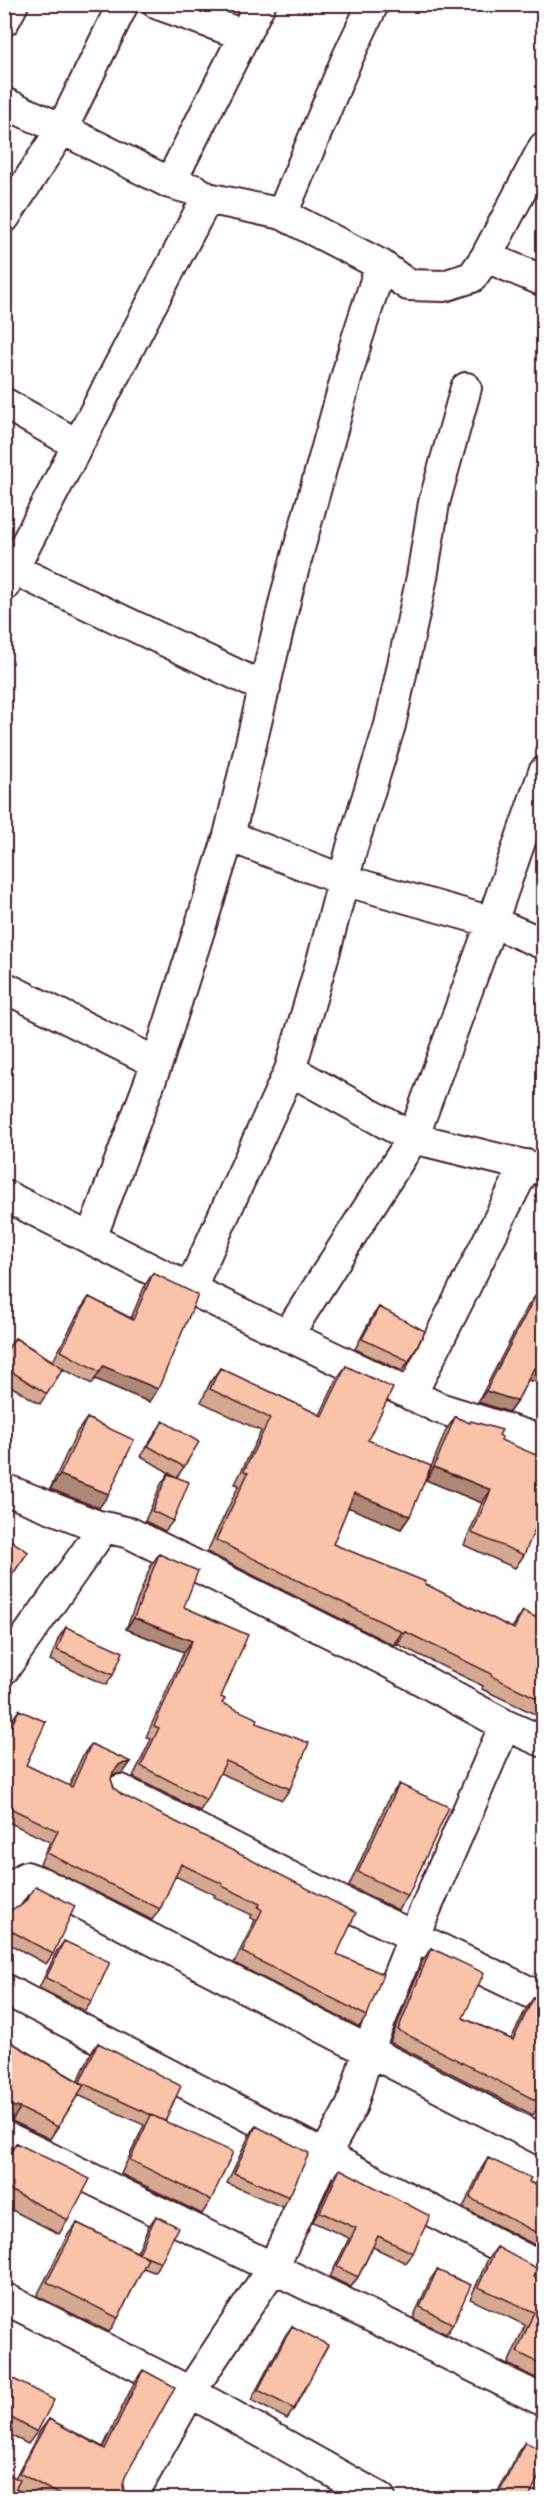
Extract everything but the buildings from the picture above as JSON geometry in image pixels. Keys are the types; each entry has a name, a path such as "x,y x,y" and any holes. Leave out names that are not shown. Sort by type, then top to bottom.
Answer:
{"street":[{"path":"4,21 13,4"},
{"path":"4,218 62,129 123,4"},
{"path":"158,4 244,36"},
{"path":"170,183 260,4"},
{"path":"282,214 346,61 373,4"},
{"path":"4,103 170,183 195,190 207,198 282,214 381,265 408,285 444,286 472,277 486,257 543,147"},
{"path":"207,198 78,446 8,573 265,688"},
{"path":"486,257 543,280"},
{"path":"91,1238 157,1063 229,837 287,592 348,372 381,265"},
{"path":"190,1289 290,1071 343,880 390,725 422,577 434,503 466,388"},
{"path":"4,403 78,446"},
{"path":"287,1336 413,1138 492,922 543,772"},
{"path":"229,837 343,880 492,922 543,944"},
{"path":"4,987 157,1063"},
{"path":"290,1071 413,1138 535,1168 411,1395"},
{"path":"4,1195 190,1289 411,1395 440,1408 543,1441"},
{"path":"4,1489 104,1527 130,1533 385,1660 505,1725 543,1742"},
{"path":"4,1669 104,1527"},
{"path":"131,2499 190,2392 274,2266 324,2157 352,2105 368,2051 413,1938 505,1725"},
{"path":"121,1790 413,1938 543,1999"},
{"path":"4,1902 16,1883 15,1870"},
{"path":"15,1870 543,2141"},
{"path":"4,1989 543,2270"},
{"path":"4,2136 274,2266 543,2401"},
{"path":"4,2298 190,2392 380,2499"}]}
